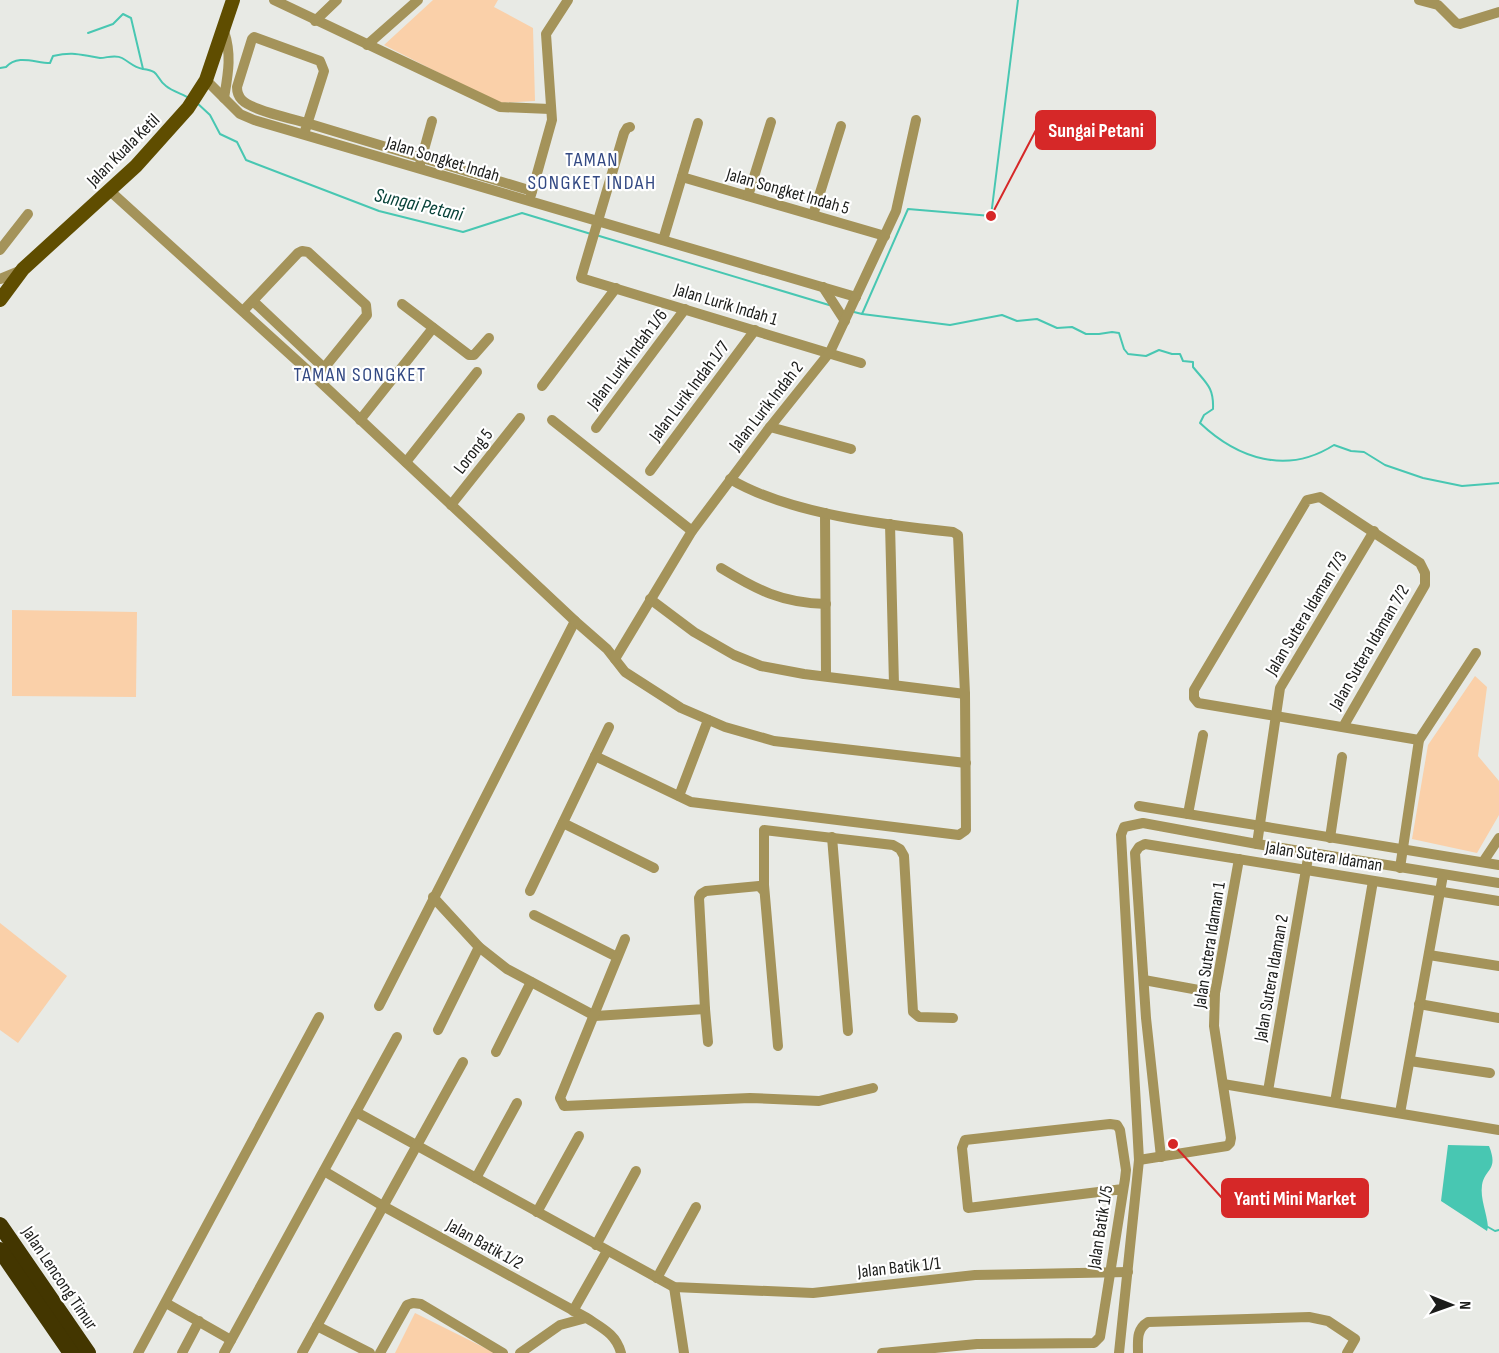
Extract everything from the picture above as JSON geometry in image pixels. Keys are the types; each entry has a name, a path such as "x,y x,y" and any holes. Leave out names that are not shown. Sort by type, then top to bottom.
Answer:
{"highway":[{"name":"Jalan Lencong Timur","path":"0,1225 88,1353"},
{"name":"Jalan Lencong Timur","path":"0,1250 71,1353"}],"main road":[{"name":"Jalan Kuala Ketil","path":"0,300 23,269 110,191 158,144 188,108 203,86 233,0"}],"street":[{"path":"274,0 500,107 550,109"},
{"path":"315,21 337,0"},
{"path":"367,45 418,0"},
{"path":"531,196 552,117 546,34 568,0"},
{"path":"1419,0 1438,5 1456,23 1460,24 1499,12"},
{"path":"224,31 230,59 224,98"},
{"path":"304,134 307,123 324,71 320,61 260,38 252,39 237,87 237,94 245,103 307,123 420,163 531,196 595,230 663,240 856,297"},
{"name":"Jalan Songket Indah","path":"203,86 224,98 240,114 254,120 420,163"},
{"name":"Jalan Lurik Indah 2","path":"615,659 692,531 830,352 885,236 899,199 916,120"},
{"path":"420,163 432,121"},
{"path":"748,196 771,122"},
{"path":"663,240 698,123"},
{"path":"813,215 841,126"},
{"path":"595,230 624,133 630,127"},
{"name":"Jalan Songket Indah 5","path":"682,177 885,236"},
{"path":"110,191 316,378 574,621 607,649 625,672 676,705 725,728 774,741 966,763"},
{"path":"0,250 28,214"},
{"name":"Jalan Lurik Indah 1","path":"595,230 581,278 861,363"},
{"path":"243,311 302,251 308,252 341,282 366,305 367,315 316,378"},
{"path":"0,279 23,269"},
{"path":"823,287 845,321"},
{"path":"542,386 616,288"},
{"path":"253,301 324,368"},
{"path":"402,304 472,356 489,338"},
{"name":"Jalan Lurik Indah 1/6","path":"596,428 685,309"},
{"path":"360,420 433,328"},
{"name":"Jalan Lurik Indah 1/7","path":"650,471 755,330"},
{"path":"406,462 477,372"},
{"name":"Lorong 5","path":"451,505 520,418"},
{"path":"552,420 692,531"},
{"path":"770,427 851,449"},
{"path":"595,756 691,802 958,835 966,830 965,694 958,535 953,531 890,524 825,513 759,495 730,479"},
{"path":"1374,531 1320,497 1307,500 1194,690 1194,698 1198,704 1419,740"},
{"path":"825,513 826,676"},
{"path":"890,524 894,685"},
{"name":"Jalan Sutera Idaman 7/2","path":"1343,727 1425,585 1425,573 1420,563 1374,531"},
{"name":"Jalan Sutera Idaman 7/3","path":"1257,844 1280,688 1374,531"},
{"path":"721,568 753,587 778,598 795,602 826,604"},
{"path":"651,599 694,632 734,655 760,666 965,694"},
{"path":"379,1006 574,621"},
{"path":"1400,867 1419,740 1476,653"},
{"path":"679,796 708,720"},
{"path":"530,891 609,727"},
{"path":"1188,814 1203,735"},
{"path":"1330,838 1342,757"},
{"path":"1139,806 1499,865"},
{"path":"563,823 654,868"},
{"path":"1119,1353 1139,1160 1121,836 1124,827 1143,823 1499,883"},
{"path":"778,1046 764,891 764,830 893,845 900,849 904,856 913,1012 919,1017 953,1018"},
{"path":"832,837 848,1031"},
{"path":"1483,862 1499,838"},
{"name":"Jalan Sutera Idaman","path":"1144,980 1135,853 1145,844 1499,902"},
{"name":"Jalan Sutera Idaman 2","path":"1268,1091 1309,852"},
{"name":"Jalan Sutera Idaman 1","path":"1161,1157 1227,1146 1232,1138 1214,1026 1215,993 1239,859"},
{"path":"1400,1113 1443,875"},
{"path":"1335,1102 1372,881"},
{"path":"708,1042 701,894 706,891 759,886 764,891"},
{"path":"433,897 479,946 507,969 595,1016 705,1009"},
{"path":"534,915 617,957"},
{"path":"625,939 560,1098 564,1106 750,1098 819,1101 873,1088"},
{"path":"438,1030 479,946"},
{"path":"1429,955 1499,966"},
{"path":"1139,1160 1161,1157 1144,980 1215,993"},
{"path":"496,1052 531,982"},
{"path":"1419,1004 1499,1018"},
{"path":"138,1353 319,1017"},
{"path":"224,1353 397,1036"},
{"path":"1410,1061 1490,1073"},
{"path":"302,1353 463,1062"},
{"path":"1223,1084 1499,1130"},
{"path":"476,1179 516,1103"},
{"path":"356,1112 674,1287 684,1353"},
{"name":"Jalan Batik 1/5","path":"882,1353 977,1344 1094,1343 1100,1337 1126,1170 1120,1130 1117,1125 965,1140 962,1148 968,1208 1123,1189"},
{"path":"537,1212 579,1136"},
{"name":"Jalan Batik 1/2","path":"324,1171 586,1318 612,1335 621,1353"},
{"path":"596,1245 636,1171"},
{"path":"657,1278 696,1206"},
{"path":"573,1311 607,1251"},
{"name":"Jalan Batik 1/1","path":"674,1287 813,1293 975,1275 1128,1272"},
{"path":"166,1303 231,1340"},
{"path":"380,1353 407,1305 414,1303 421,1304 503,1353"},
{"path":"1137,1353 1138,1334 1142,1326 1148,1322 1309,1317 1328,1322 1355,1339 1347,1353"},
{"path":"520,1353 560,1325 586,1318"},
{"path":"182,1353 199,1321"},
{"path":"317,1326 370,1353"}],"shaded area":[{"path":"433,0 498,0 494,7 533,28 535,101 498,103 384,45"},
{"path":"12,610 137,612 136,697 12,696"},
{"path":"1475,676 1487,687 1478,756 1499,781 1499,815 1477,853 1412,839 1428,745"},
{"path":"0,923 67,976 18,1043 0,1030"},
{"path":"1448,1145 1489,1146 1493,1160 1482,1185 1487,1231 1441,1201"},
{"path":"415,1313 495,1353 395,1353"}],"waterway":[{"name":"Sungai Petani","path":"854,312 862,314 908,209 991,216 1018,0"},
{"path":"88,33 113,24 123,14 131,18 143,69 153,71 168,88 189,98"},
{"path":"0,68 21,60 50,63 53,56 72,54 100,58 119,57 143,69"},
{"name":"Sungai Petani","path":"196,102 210,115 220,134 237,142 246,160 379,211 463,232 522,213 591,234"},
{"name":"Sungai Petani","path":"596,235 829,305"},
{"path":"862,314 950,325 1002,315 1017,321 1037,319 1057,328 1072,327 1086,334 1119,333 1128,354 1146,356 1159,350 1180,354 1183,361 1193,362 1193,367 1211,390 1213,402 1213,409 1204,415 1200,423 1230,446 1247,454 1281,461 1316,454 1334,445 1351,451 1364,452 1385,465 1423,478 1462,486 1499,483"},
{"path":"1488,1227 1495,1231 1499,1230"}],"place":[{"name":"Sungai Petani","path":"991,216"},
{"name":"Yanti Mini Market","path":"1173,1144"}],"district":[{"name":"TAMAN SONGKET INDAH","path":"592,170"},
{"name":"TAMAN SONGKET","path":"360,374"}]}
